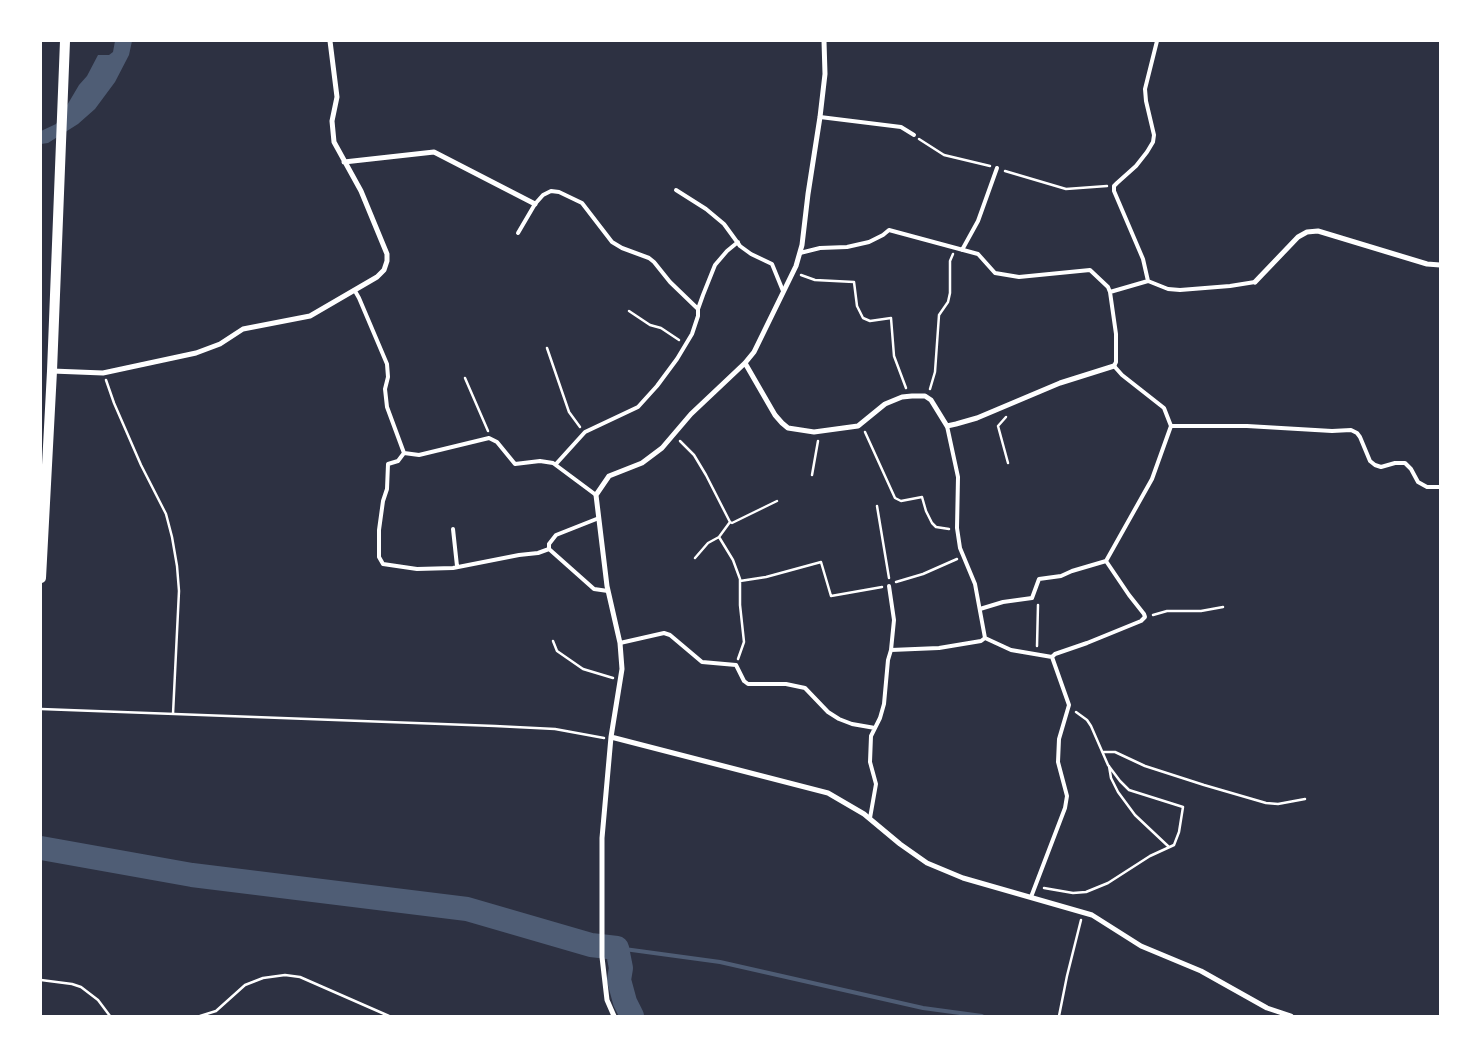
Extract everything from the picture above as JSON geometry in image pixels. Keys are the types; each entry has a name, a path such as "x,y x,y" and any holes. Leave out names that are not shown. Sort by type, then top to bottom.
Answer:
{"main road":[{"path":"41,578 52,371 65,41"}],"street":[{"path":"52,371 103,373 196,353 220,344 243,329 310,316 355,291 377,277 384,270 387,254 361,191 334,142 332,121 337,97 330,41"},
{"path":"614,1016 607,1000 602,957 602,838 611,738 622,669 620,643 608,591 596,495 610,476 642,462 662,448 691,414 745,363 754,352 800,254 825,74 824,41"},
{"path":"344,162 434,152 535,204"},
{"path":"1254,282 1298,238 1307,232 1318,231 1427,264 1440,265"},
{"path":"745,363 775,416 788,428 814,432 858,426 885,404 909,396 927,398 935,404 947,426 977,418 1060,383 1114,366"},
{"path":"611,738 828,792 870,818 900,844 927,863 963,878 1092,915 1142,946 1201,971 1267,1008 1291,1016"}],"lane":[{"path":"1148,281 1143,258 1115,195 1114,186 1136,166 1153,142 1154,135 1146,101 1146,89 1158,41"},
{"path":"820,117 901,128 914,135"},
{"path":"962,250 978,221 997,168"},
{"path":"676,190 706,209 724,224 750,254 772,264 783,292"},
{"path":"518,233 535,204 543,195 551,191 558,192 582,203 612,242 630,252 649,258 698,309"},
{"path":"800,254 820,248 847,247 869,242 889,230 978,254 995,273 1028,276 1090,270 1108,287 1116,334 1116,362 1114,366 1164,408 1171,426 1152,479 1106,560 1061,576 1039,579 1032,598 1003,602 980,609"},
{"path":"556,464 585,432 592,427 638,407 662,379 686,343 695,325 698,309 715,265 738,242"},
{"path":"1110,292 1148,281 1168,289 1180,290 1254,282"},
{"path":"355,291 387,364 388,377 385,389 387,407 404,453"},
{"path":"947,426 958,477 958,528 962,557 975,584 985,638"},
{"path":"1171,426 1247,426 1332,431 1351,430 1360,437 1370,461 1375,465 1381,467 1395,463 1405,463 1411,469 1418,482 1428,487 1440,487"},
{"path":"404,453 419,455 491,439 497,442 515,464 540,461 556,464 596,495"},
{"path":"404,453 398,461 388,464 387,489 383,501 379,530 380,560 383,564 417,568 453,568 549,550"},
{"path":"598,518 556,535 549,544 549,550 594,589 608,591"},
{"path":"453,529 458,566"},
{"path":"985,638 1004,648 1052,657 1055,654 1141,621 1145,617 1144,614 1106,560"},
{"path":"870,818 876,784 870,762 871,736 880,718 884,704 894,620 889,586"},
{"path":"620,643 664,633 670,635 702,662 736,665 744,681 748,684 786,684 805,688 812,693 822,707 839,719 852,724 874,728"},
{"path":"891,650 939,648 981,641 985,638"},
{"path":"1031,897 1066,808 1067,790 1058,762 1059,739 1069,704 1052,657"}],"path":[{"path":"914,135 944,155 997,168 1066,190 1114,186"},
{"path":"927,398 935,372 939,315 948,302 951,282 950,261 956,249"},
{"path":"793,272 815,280 854,282 857,306 863,318 870,321 891,318 894,356 909,396"},
{"path":"629,311 650,326 660,328 686,343"},
{"path":"547,348 569,412 578,426 585,432"},
{"path":"103,373 141,465 166,514 172,537 179,591 173,714"},
{"path":"465,378 491,439"},
{"path":"1006,416 998,426 1008,463"},
{"path":"858,426 863,427 895,498 901,501 922,497 928,518 936,527 943,529 958,528"},
{"path":"812,475 819,432"},
{"path":"673,435 694,455 730,522"},
{"path":"695,558 708,544 719,537 730,522 732,523 777,501"},
{"path":"877,506 890,583 923,574 962,557"},
{"path":"719,537 733,560 740,581 740,605 744,642 736,665"},
{"path":"740,581 766,578 821,562 831,596 889,586"},
{"path":"1038,605 1036,627 1038,655"},
{"path":"1145,617 1167,611 1201,611 1223,607"},
{"path":"554,641 557,651 583,669 620,679"},
{"path":"1069,704 1091,726 1104,752 1111,778 1118,792 1135,815 1169,847"},
{"path":"41,709 505,726 555,729 611,738"},
{"path":"1104,752 1115,752 1145,766 1204,786 1266,803 1278,804 1305,799"},
{"path":"1035,885 1066,892 1086,892 1108,883 1150,856 1174,844 1179,832 1183,807 1129,790 1108,764"},
{"path":"1059,1016 1067,976 1084,912"},
{"path":"200,1016 216,1011 246,985 263,978 285,975 300,977 388,1016"},
{"path":"41,980 81,987 93,995 110,1016"}],"water":[{"path":"115,41 132,41 129,55 115,82 95,109 78,124 48,143 41,144 41,131 56,124 79,85 87,76 98,55 109,55 113,52"}],"waterway":[{"path":"41,848 192,875 467,909 591,945 617,948 621,968 619,980 625,1002 632,1016"},
{"path":"617,948 720,962 923,1008 982,1016"}]}
